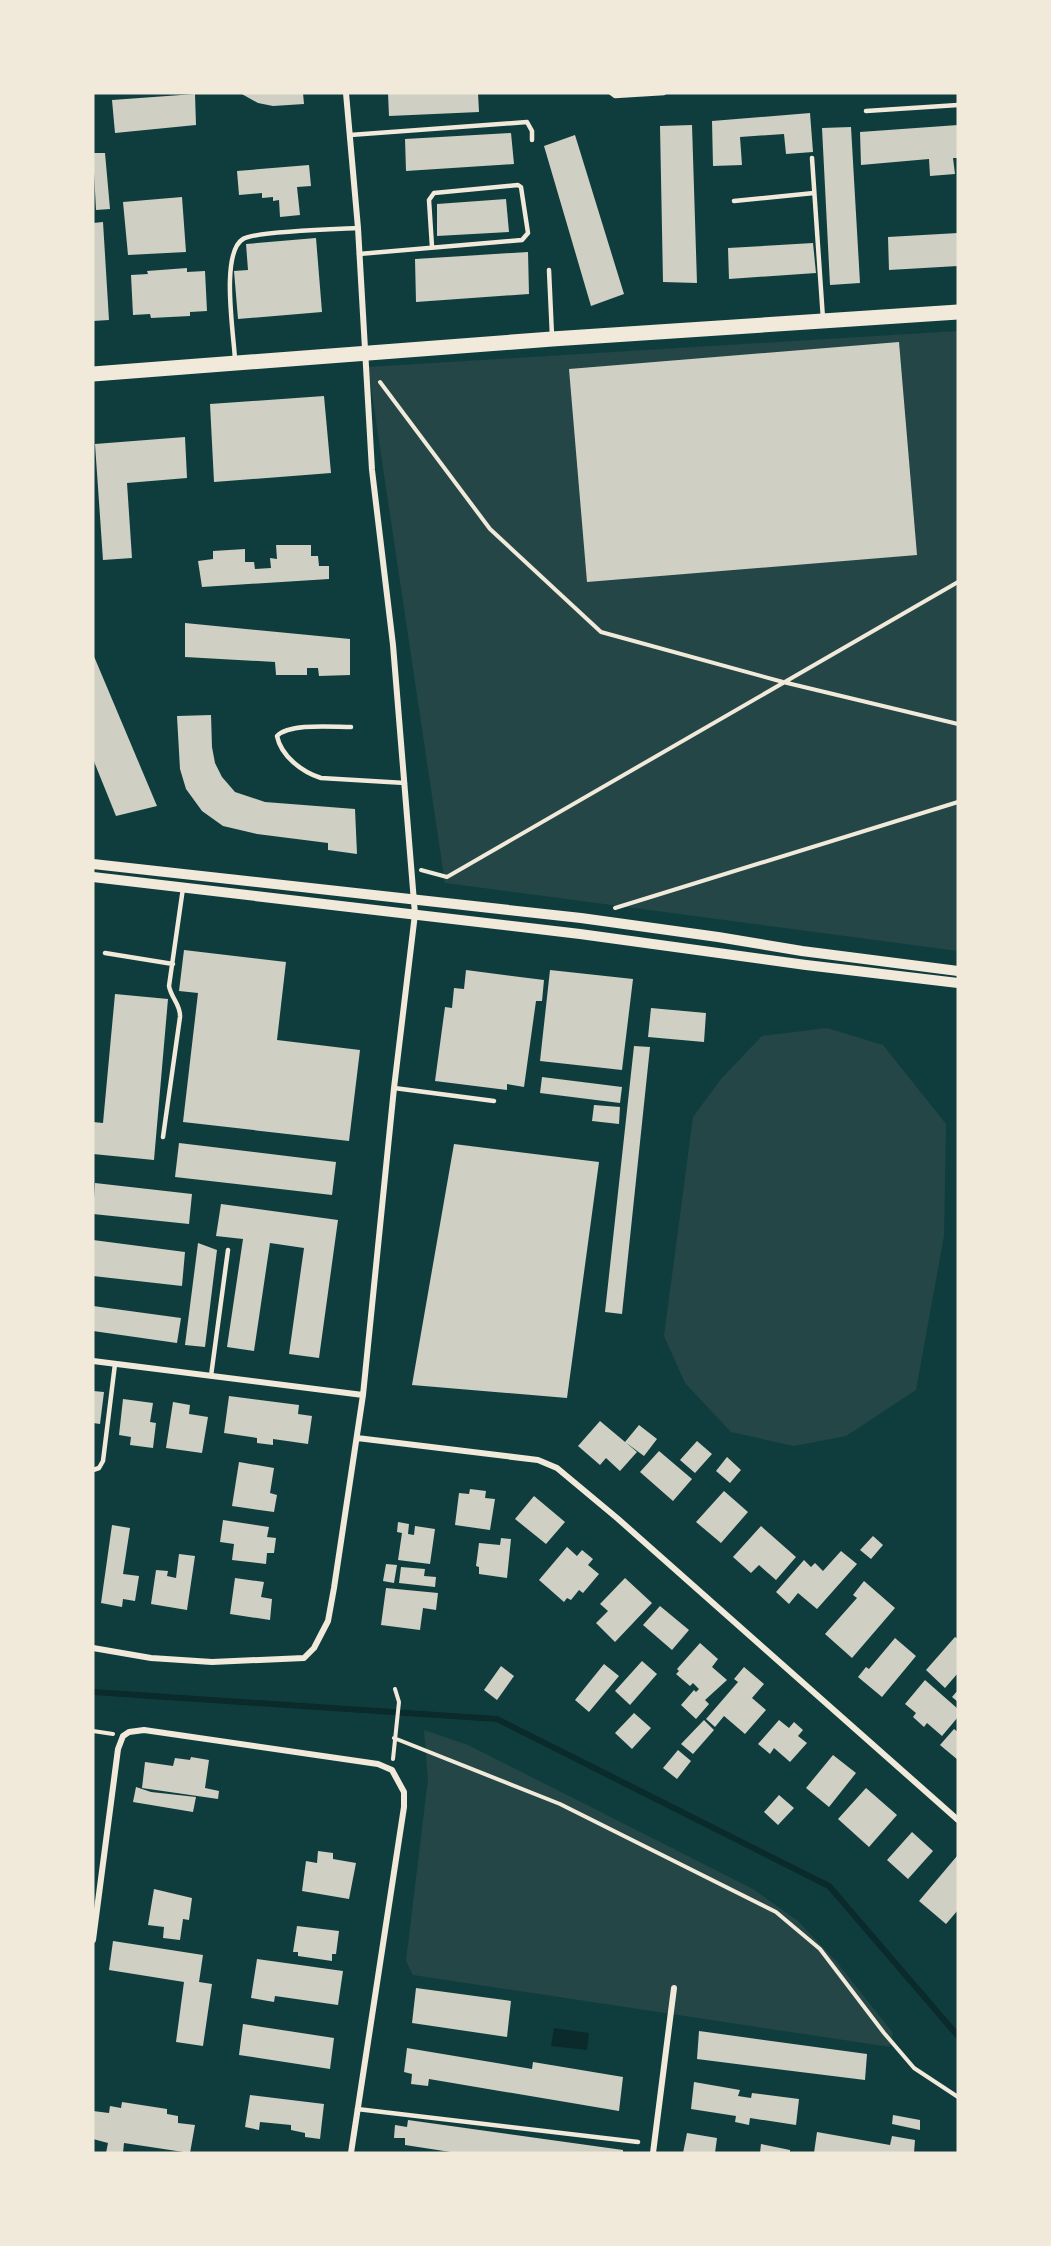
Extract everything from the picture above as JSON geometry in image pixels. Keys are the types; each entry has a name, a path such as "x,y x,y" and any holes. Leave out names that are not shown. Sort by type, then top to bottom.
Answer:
{"main road":[{"path":"93,374 552,339 958,312"}],"street":[{"path":"93,1648 151,1658 212,1662 304,1658 314,1648 328,1621 363,1395 394,1088 416,914 393,645 372,470 358,228 346,93"},
{"path":"93,864 581,918 802,951 958,970"},
{"path":"93,877 416,914 958,983"},
{"path":"93,1361 363,1395"},
{"path":"357,1438 538,1460 557,1468 617,1518 958,1820"},
{"path":"93,1940 115,1766 123,1736 129,1732 144,1730 378,1764 392,1770 404,1792 404,1807 351,2153"},
{"path":"652,2153 674,1988"}],"lane":[{"path":"611,93 615,96 664,93"},
{"path":"866,111 958,105"},
{"path":"350,135 527,122 532,130 532,140"},
{"path":"812,158 823,322"},
{"path":"359,254 522,240 528,233 521,187 518,185 434,193 429,200 432,247"},
{"path":"734,201 814,193"},
{"path":"236,363 230,270 238,243 244,238 261,235 358,228"},
{"path":"549,270 552,339"},
{"path":"351,727 293,728 282,730 277,736 278,742 291,761 312,775 321,778 405,783"},
{"path":"164,1137 180,1009 171,994 172,964 183,888"},
{"path":"105,952 172,964"},
{"path":"394,1088 494,1101"},
{"path":"211,1376 228,1250"},
{"path":"93,1470 99,1468 103,1461 115,1364"},
{"path":"357,2109 638,2142"}],"path":[{"path":"364,353 368,367 490,529 601,633 783,682 958,724"},
{"path":"412,867 447,878 958,582"},
{"path":"581,918 958,802"},
{"path":"392,1770 399,1702 395,1689"},
{"path":"93,1731 123,1736"},
{"path":"394,1735 560,1804 776,1912 820,1949 884,2033 914,2068 958,2097"}],"shaded area":[{"path":"958,331 958,951 445,883 368,367"},
{"path":"827,1028 883,1045 946,1124 944,1236 916,1390 846,1436 794,1446 731,1432 685,1383 664,1336 693,1117 721,1079 762,1036"},
{"path":"424,1730 468,1745 753,1889 798,1921 835,1960 893,2033 890,2047 413,1975 406,1961 428,1779"},
{"path":"554,2028 589,2033 587,2050 551,2046"}],"building":[{"path":"240,93 303,93 304,104 273,106 258,103"},
{"path":"388,93 478,93 479,112 389,116"},
{"path":"195,94 196,125 115,133 112,100"},
{"path":"810,113 813,152 786,154 784,134 740,137 742,165 713,166 712,121"},
{"path":"692,125 697,283 663,282 660,126"},
{"path":"958,125 958,158 953,158 955,174 930,176 929,159 861,165 860,132"},
{"path":"851,127 860,283 830,285 822,128"},
{"path":"511,133 514,164 406,171 405,139"},
{"path":"575,135 624,294 591,306 544,146"},
{"path":"93,153 105,153 110,209 96,210"},
{"path":"309,165 311,186 297,187 300,215 280,217 279,200 273,201 273,197 262,198 262,193 239,195 237,171"},
{"path":"182,197 186,252 128,255 123,202"},
{"path":"506,199 509,232 437,236 437,204"},
{"path":"103,222 109,320 93,321 93,223"},
{"path":"958,233 958,266 889,270 888,237"},
{"path":"316,238 322,312 238,319 234,271 248,270 246,244"},
{"path":"813,243 816,273 729,279 728,248"},
{"path":"528,252 529,294 416,302 415,259"},
{"path":"187,268 187,272 205,271 207,311 190,312 190,316 151,318 150,314 133,315 131,275 148,274 147,271"},
{"path":"899,342 917,555 587,582 569,369"},
{"path":"324,396 331,473 214,482 210,404"},
{"path":"185,437 187,478 127,483 132,558 103,560 95,444"},
{"path":"276,545 311,545 311,556 318,556 319,566 329,566 329,579 202,587 198,561 213,559 213,551 245,549 245,562 254,562 255,569 271,568 270,558 277,559"},
{"path":"185,623 350,639 350,675 319,676 318,668 307,668 307,675 276,675 275,662 185,657"},
{"path":"93,654 157,806 116,816 93,759"},
{"path":"211,715 215,763 222,777 235,792 265,802 355,809 357,854 328,850 328,843 257,834 223,826 202,811 186,789 180,769 177,716"},
{"path":"184,950 286,962 277,1040 360,1050 349,1141 183,1122 198,993 179,991"},
{"path":"466,970 544,980 542,1001 536,1001 524,1087 507,1084 507,1090 435,1081 445,1007 452,1008 454,988 464,989"},
{"path":"550,970 633,979 622,1070 540,1061"},
{"path":"115,994 168,999 154,1160 93,1154 93,1122 103,1123"},
{"path":"651,1008 706,1013 704,1042 648,1037"},
{"path":"634,1046 650,1047 622,1314 605,1312"},
{"path":"542,1077 622,1087 620,1103 540,1093"},
{"path":"594,1105 620,1107 619,1124 592,1121"},
{"path":"179,1143 336,1162 332,1195 175,1177"},
{"path":"454,1144 599,1162 567,1398 412,1385"},
{"path":"95,1183 192,1194 189,1224 93,1214"},
{"path":"221,1204 338,1220 319,1358 289,1354 304,1248 270,1243 254,1351 227,1347 243,1239 216,1236"},
{"path":"93,1240 185,1252 182,1286 93,1276"},
{"path":"198,1243 217,1250 205,1347 185,1345"},
{"path":"93,1306 181,1318 177,1343 93,1331"},
{"path":"93,1391 104,1392 100,1424 93,1423"},
{"path":"229,1396 299,1405 298,1414 312,1416 308,1444 273,1439 273,1445 257,1443 257,1438 224,1433"},
{"path":"123,1399 153,1403 150,1422 156,1423 153,1448 130,1445 131,1437 119,1435"},
{"path":"173,1402 190,1405 189,1414 208,1417 202,1453 166,1448"},
{"path":"600,1421 637,1452 620,1471 606,1458 600,1465 578,1446"},
{"path":"639,1425 657,1439 644,1456 625,1442"},
{"path":"697,1441 712,1454 695,1473 680,1460"},
{"path":"659,1451 692,1479 673,1501 640,1472"},
{"path":"727,1457 741,1470 730,1483 716,1471"},
{"path":"239,1462 274,1468 270,1493 277,1495 274,1512 232,1506"},
{"path":"470,1489 486,1491 485,1498 495,1499 490,1530 455,1525 459,1493 469,1494"},
{"path":"724,1491 748,1512 721,1543 696,1522"},
{"path":"534,1496 565,1522 546,1544 515,1519"},
{"path":"223,1520 269,1527 267,1537 276,1538 274,1553 267,1553 266,1564 232,1560 234,1544 220,1542"},
{"path":"398,1522 409,1524 408,1534 414,1535 415,1526 435,1529 430,1564 398,1560 402,1533 397,1532"},
{"path":"112,1525 130,1528 123,1574 139,1576 135,1601 123,1599 122,1607 101,1603"},
{"path":"761,1526 796,1557 776,1580 759,1565 751,1573 733,1557"},
{"path":"873,1536 883,1545 871,1559 860,1550"},
{"path":"501,1538 511,1539 507,1578 479,1574 479,1567 476,1566 479,1543 500,1545"},
{"path":"567,1547 577,1556 582,1550 593,1559 588,1565 599,1574 583,1593 579,1590 571,1600 567,1598 564,1602 539,1580"},
{"path":"841,1551 857,1564 817,1609 798,1593 789,1604 776,1592 804,1560 811,1567 815,1563 823,1571"},
{"path":"179,1554 195,1556 187,1610 151,1604 156,1570 168,1571 167,1576 176,1578"},
{"path":"386,1564 397,1565 394,1583 383,1581"},
{"path":"401,1567 425,1569 424,1576 436,1577 435,1587 399,1583"},
{"path":"235,1578 264,1582 261,1597 272,1599 270,1620 230,1614"},
{"path":"625,1578 652,1603 615,1642 596,1623 608,1611 600,1604"},
{"path":"864,1581 895,1608 852,1658 825,1634 857,1598 853,1595"},
{"path":"386,1588 438,1593 436,1610 423,1608 420,1630 381,1625"},
{"path":"660,1606 689,1630 672,1650 643,1625"},
{"path":"955,1637 958,1639 958,1673 945,1688 926,1670"},
{"path":"895,1638 916,1656 882,1697 858,1677 866,1667 869,1669"},
{"path":"700,1643 718,1659 712,1667 727,1680 705,1700 709,1704 696,1719 681,1705 694,1690 696,1692 699,1689 693,1683 690,1686 676,1674 679,1671 677,1669"},
{"path":"642,1661 657,1674 630,1705 615,1691"},
{"path":"604,1664 619,1676 589,1712 575,1700"},
{"path":"501,1666 514,1676 497,1700 484,1690"},
{"path":"744,1667 764,1684 752,1698 766,1710 745,1734 724,1716 715,1727 706,1719 738,1682 734,1679"},
{"path":"925,1680 958,1709 958,1717 942,1736 927,1723 924,1727 913,1717 916,1713 905,1704"},
{"path":"958,1690 958,1702 952,1697"},
{"path":"634,1713 651,1728 632,1749 615,1733"},
{"path":"704,1720 714,1730 693,1754 681,1744"},
{"path":"779,1720 789,1728 794,1722 803,1730 798,1736 807,1743 790,1762 774,1748 770,1754 758,1744"},
{"path":"954,1729 958,1732 958,1760 940,1745"},
{"path":"678,1750 691,1761 677,1779 663,1768"},
{"path":"833,1755 856,1773 829,1807 806,1788"},
{"path":"191,1757 209,1760 205,1788 219,1791 218,1799 142,1788 145,1762 173,1766 175,1758 190,1760"},
{"path":"136,1787 151,1792 196,1797 193,1812 133,1802"},
{"path":"866,1788 897,1815 869,1847 838,1819"},
{"path":"779,1795 794,1808 778,1825 764,1812"},
{"path":"912,1832 933,1851 908,1879 887,1860"},
{"path":"318,1851 333,1853 333,1859 356,1863 349,1899 302,1891 306,1861 317,1863"},
{"path":"957,1856 958,1910 946,1924 919,1901"},
{"path":"154,1889 192,1898 189,1920 183,1919 180,1940 163,1938 164,1927 148,1925"},
{"path":"297,1926 339,1931 336,1954 332,1954 332,1961 298,1956 298,1952 293,1952"},
{"path":"113,1941 203,1955 199,1982 212,1984 203,2046 176,2042 184,1982 109,1970"},
{"path":"257,1959 343,1971 338,2005 275,1996 274,2002 251,1998"},
{"path":"416,1988 511,2001 507,2037 412,2023"},
{"path":"243,2024 334,2038 330,2069 239,2055"},
{"path":"699,2031 867,2054 865,2080 697,2059"},
{"path":"407,2048 532,2069 533,2062 623,2077 619,2111 429,2079 428,2086 411,2084 412,2074 404,2072"},
{"path":"694,2082 740,2090 738,2096 751,2098 752,2093 799,2099 796,2125 750,2118 749,2125 735,2122 736,2116 691,2109"},
{"path":"250,2095 324,2104 320,2139 305,2137 305,2133 291,2130 291,2125 260,2122 259,2130 245,2127"},
{"path":"122,2102 167,2109 167,2114 178,2116 178,2123 195,2125 190,2153 124,2143 123,2153 106,2153 108,2143 93,2139 93,2111 109,2113 110,2106 121,2108"},
{"path":"893,2115 920,2120 920,2130 892,2124"},
{"path":"408,2120 623,2150 623,2153 457,2153 405,2145 405,2138 394,2138 395,2125 407,2127"},
{"path":"817,2132 890,2145 892,2136 915,2140 914,2153 814,2153"},
{"path":"687,2133 717,2138 715,2153 683,2153"},
{"path":"761,2144 790,2150 790,2153 760,2153"}],"waterway":[{"path":"93,1692 497,1719 829,1886 958,2036"}]}
